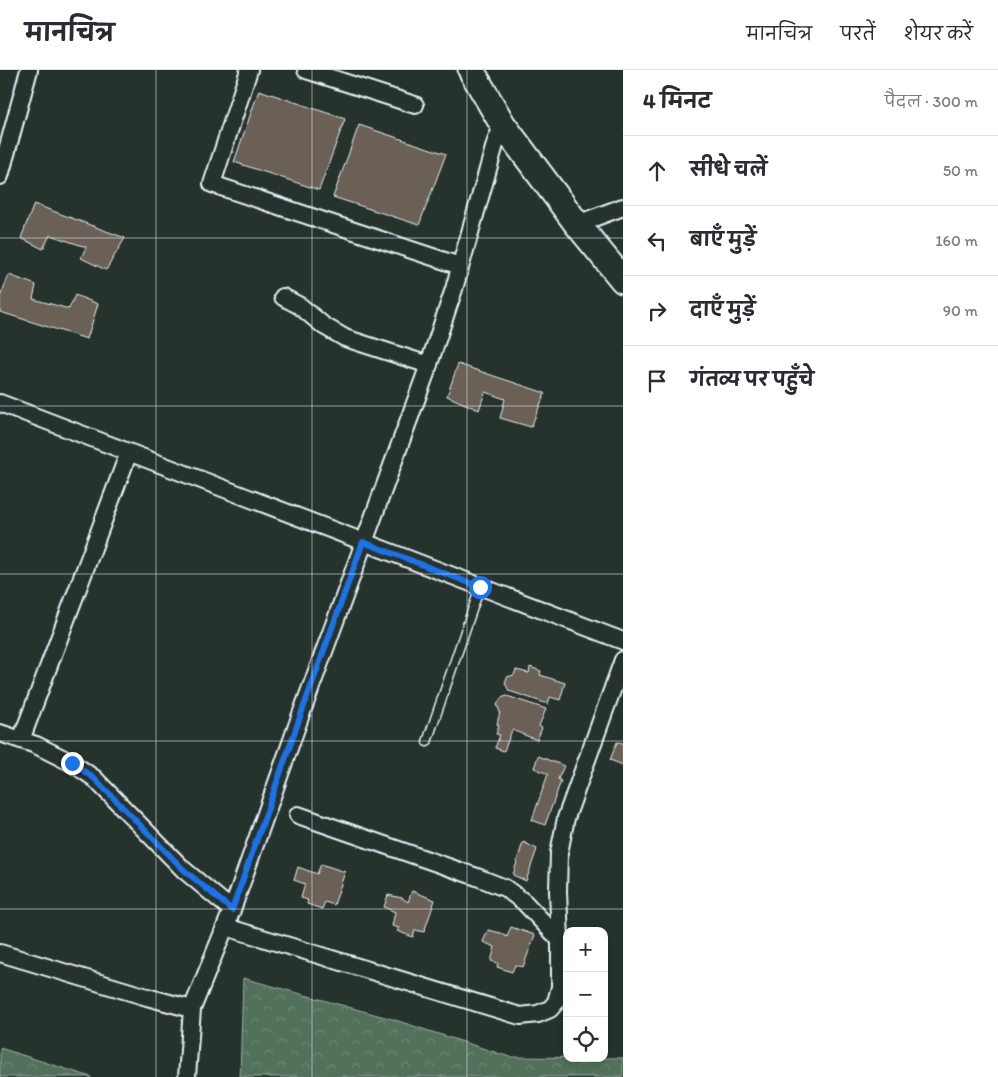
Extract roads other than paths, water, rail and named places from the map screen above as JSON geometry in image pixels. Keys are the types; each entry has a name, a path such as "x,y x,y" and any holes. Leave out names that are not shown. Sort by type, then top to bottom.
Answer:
{"main road":[{"path":"471,70 503,125 577,224 623,280"}],"street":[{"path":"0,176 29,70"},
{"path":"249,70 212,184 460,266"},
{"path":"306,70 415,105"},
{"path":"187,1077 192,1009 226,927 363,542 429,365 496,141 503,125"},
{"path":"577,224 623,207"},
{"path":"283,297 300,306 324,326 345,338 429,365"},
{"path":"0,403 623,641"},
{"path":"21,740 129,452"},
{"path":"226,927 520,1016 538,1014 550,1009 556,1002 560,987 559,853 566,818 623,660"},
{"path":"0,733 36,745 72,763 94,778 184,870 232,910"},
{"path":"298,814 505,888 524,902 560,940"},
{"path":"0,953 192,1009"}],"lane":[{"path":"427,742 480,587"}]}
